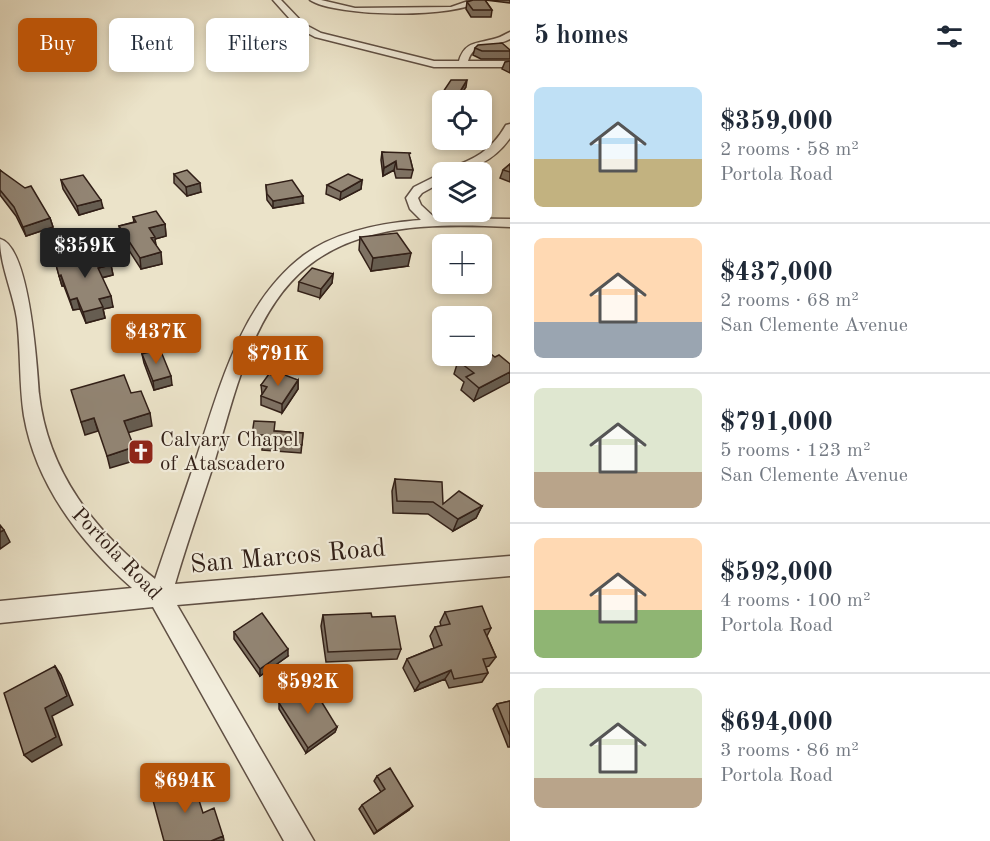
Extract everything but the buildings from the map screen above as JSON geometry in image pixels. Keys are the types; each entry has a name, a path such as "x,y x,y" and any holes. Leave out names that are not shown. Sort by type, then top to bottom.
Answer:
{"street":[{"path":"277,0 301,26 318,35 420,62 462,65 510,64"},
{"path":"314,0 334,7 355,10 451,9 477,0"},
{"path":"462,65 466,49 505,39 510,35"},
{"path":"473,162 502,143 510,127"},
{"path":"432,182 418,190 412,198 415,206 432,223"},
{"path":"160,597 241,353 279,287 302,263 334,244 378,231 432,223 510,224"},
{"name":"Portola Road","path":"1,247 17,278 25,307 33,414 48,466 60,492 80,521 128,573 160,597 300,841"},
{"name":"San Marcos Road","path":"0,612 73,603 510,566"}],"place":[{"name":"Calvary Chapel of Atascadero","path":"141,452"}]}
